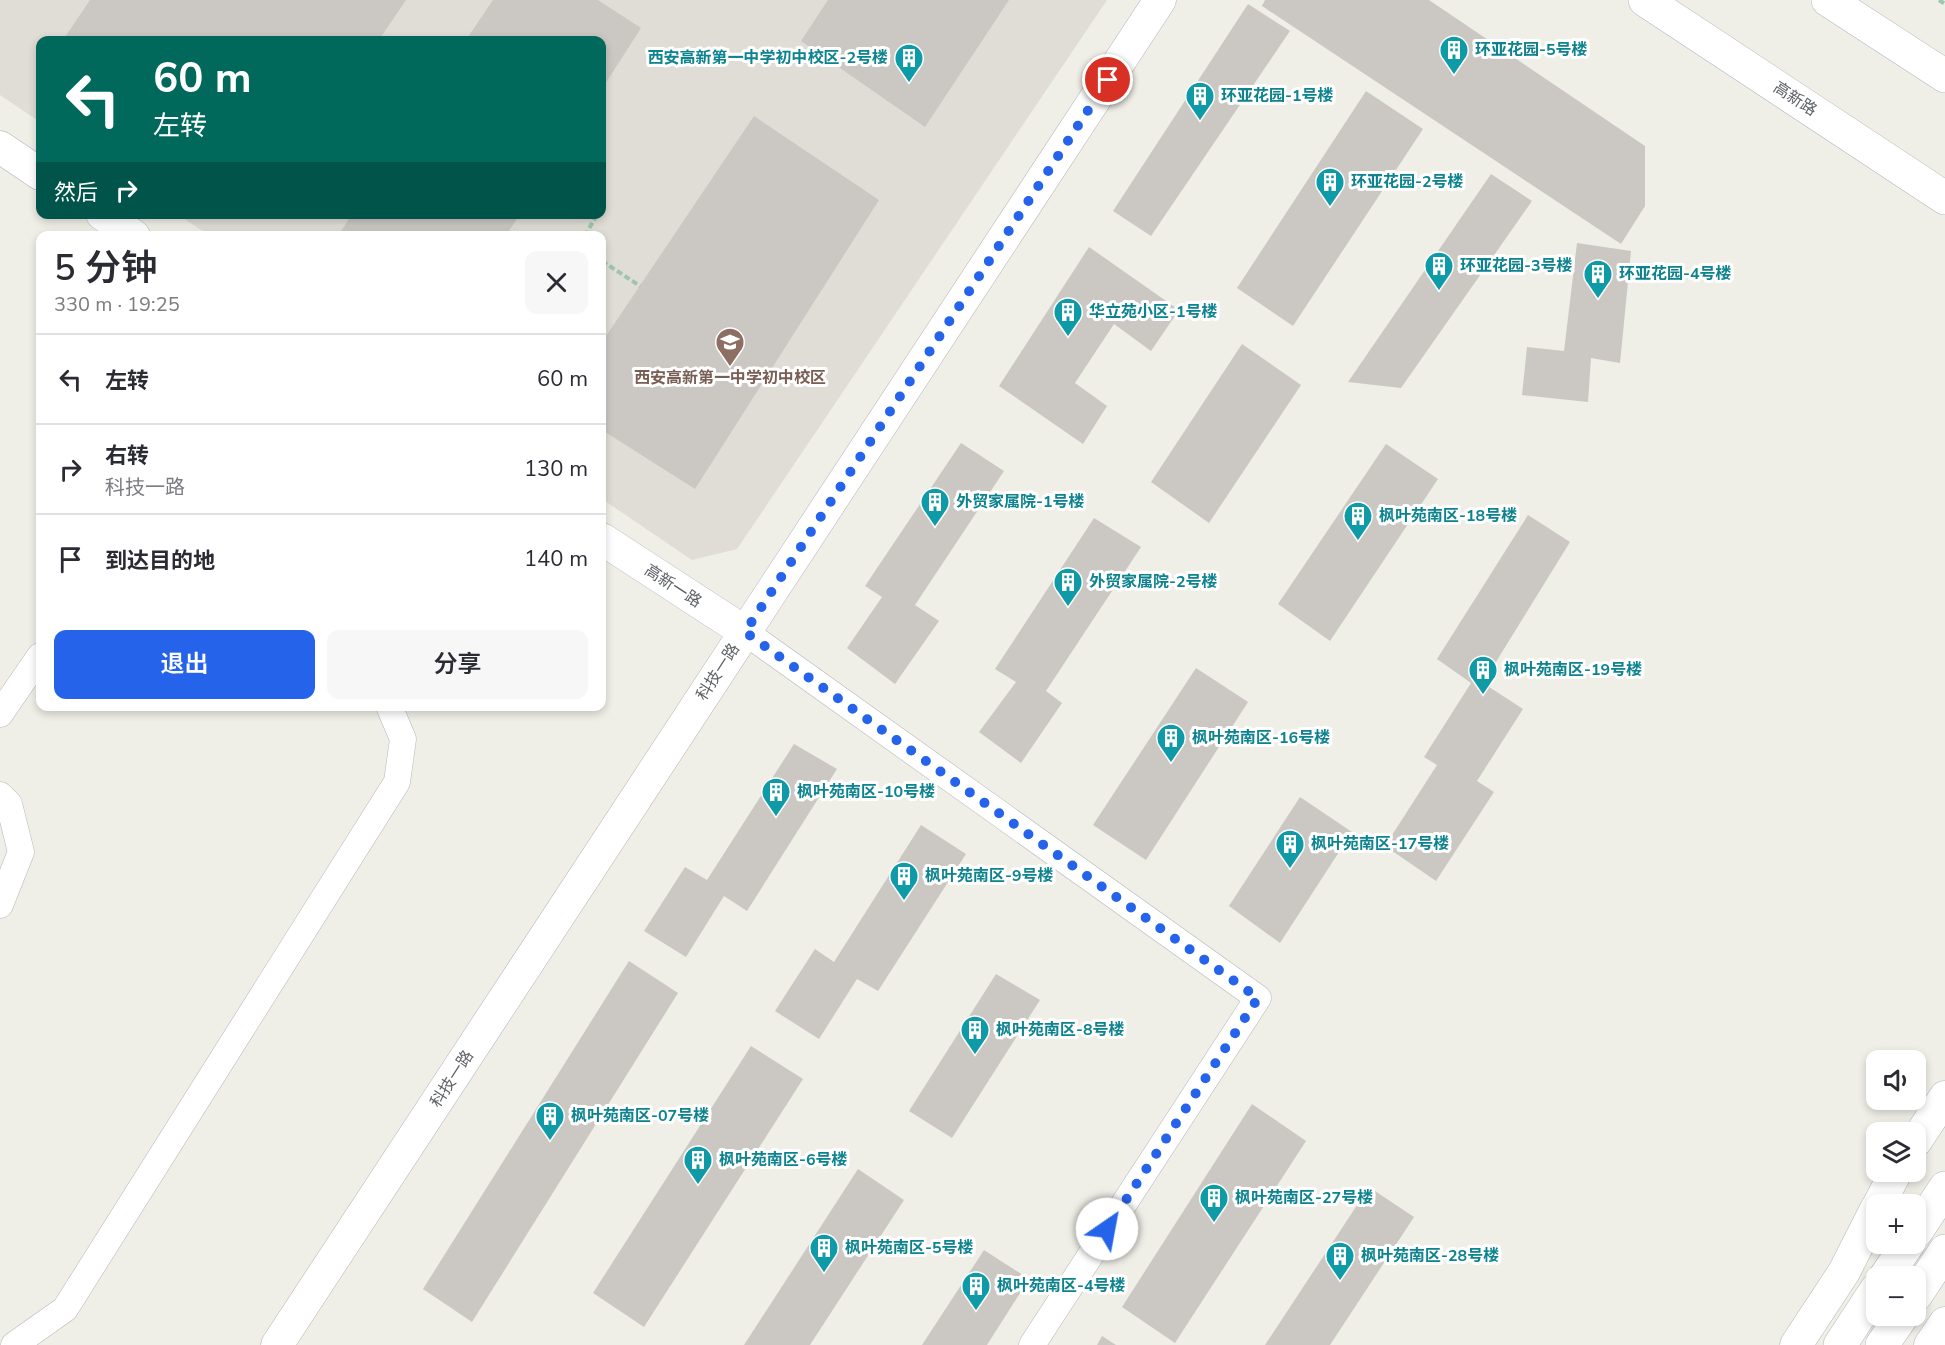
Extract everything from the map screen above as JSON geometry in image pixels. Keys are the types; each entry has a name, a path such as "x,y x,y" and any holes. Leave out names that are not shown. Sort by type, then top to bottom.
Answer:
{"main road":[{"name":"高新路","path":"1645,0 1945,198"},
{"path":"1828,0 1945,76"},
{"path":"1926,1217 1945,1188"},
{"path":"1926,1280 1945,1251"},
{"path":"1851,1341 1866,1310"},
{"path":"1882,1345 1895,1326"}],"street":[{"name":"科技一路","path":"277,1345 1160,0"},
{"path":"0,147 36,171"},
{"path":"109,219 127,231"},
{"name":"高新一路","path":"606,542 745,632"},
{"path":"745,632 1258,998 1032,1345"},
{"path":"0,714 36,662"},
{"path":"14,1345 65,1309 397,782 403,739 391,711"},
{"path":"0,795 9,804 21,852 0,905"},
{"path":"1926,1126 1945,1097"},
{"path":"1796,1345 1844,1272 1866,1229"},
{"path":"1817,1313 1851,1341"},
{"path":"1930,1345 1945,1323"}],"path":[{"path":"1939,0 1945,4"},
{"path":"606,264 640,286"}],"shaded area":[{"name":"西安高新第一中学初中校区","path":"0,0 1107,0 737,549 692,560 606,502 606,231 203,231 184,219 606,219 606,36 36,36 36,119 0,95"}],"building":[{"path":"90,0 406,0 382,36 66,36"},
{"path":"493,0 598,0 641,28 606,83 606,36 469,36"},
{"name":"西安高新第一中学初中校区-2号楼","path":"828,0 1009,0 925,127 801,41"},
{"name":"环亚花园-5号楼","path":"1265,0 1429,0 1645,146 1645,206 1621,244 1262,6"},
{"name":"环亚花园-1号楼","path":"1248,4 1290,31 1151,236 1113,211"},
{"name":"环亚花园-2号楼","path":"1366,91 1423,129 1293,326 1237,288"},
{"path":"754,116 879,200 695,489 606,433 606,336"},
{"name":"环亚花园-3号楼","path":"1491,174 1532,201 1401,388 1348,382"},
{"path":"349,219 517,219 509,231 341,231"},
{"name":"环亚花园-4号楼","path":"1577,243 1631,251 1620,363 1591,358 1588,402 1522,395 1527,347 1564,351"},
{"name":"华立苑小区-1号楼","path":"1089,247 1179,310 1151,351 1114,324 1075,383 1107,406 1083,444 999,386"},
{"path":"1242,344 1301,385 1209,523 1151,482"},
{"name":"外贸家属院-1号楼","path":"961,443 1004,471 915,605 939,621 895,684 847,648 882,597 865,586"},
{"name":"枫叶苑南区-18号楼","path":"1386,444 1438,479 1330,641 1278,604"},
{"name":"枫叶苑南区-19号楼","path":"1528,515 1570,542 1483,683 1523,709 1477,781 1494,792 1436,881 1385,846 1437,765 1424,757 1471,683 1437,659"},
{"name":"外贸家属院-2号楼","path":"1094,518 1141,547 1046,691 1062,703 1021,763 979,732 1016,682 995,669"},
{"name":"枫叶苑南区-16号楼","path":"1196,668 1248,702 1146,860 1093,825"},
{"name":"枫叶苑南区-10号楼","path":"794,744 837,769 747,911 724,896 686,957 644,931 685,867 707,880"},
{"name":"枫叶苑南区-17号楼","path":"1300,797 1352,832 1280,943 1229,906"},
{"name":"枫叶苑南区-9号楼","path":"921,825 966,854 878,991 857,979 819,1039 775,1011 815,949 834,962"},
{"name":"枫叶苑南区-07号楼","path":"629,961 678,993 472,1322 423,1289"},
{"name":"枫叶苑南区-8号楼","path":"996,974 1040,1000 952,1138 909,1111"},
{"name":"枫叶苑南区-6号楼","path":"751,1046 803,1079 644,1327 593,1293"},
{"name":"枫叶苑南区-27号楼","path":"1252,1104 1306,1141 1175,1343 1122,1307"},
{"name":"枫叶苑南区-5号楼","path":"858,1169 904,1200 810,1345 744,1345"},
{"name":"枫叶苑南区-28号楼","path":"1369,1187 1414,1217 1330,1345 1265,1345"},
{"name":"枫叶苑南区-4号楼","path":"984,1250 1029,1279 987,1345 922,1345"},
{"path":"1102,1336 1116,1345 1097,1345"}],"place":[{"name":"环亚花园-5号楼","path":"1454,76"},
{"name":"西安高新第一中学初中校区-2号楼","path":"909,84"},
{"name":"环亚花园-1号楼","path":"1200,122"},
{"name":"环亚花园-2号楼","path":"1330,208"},
{"name":"环亚花园-3号楼","path":"1439,292"},
{"name":"环亚花园-4号楼","path":"1598,300"},
{"name":"华立苑小区-1号楼","path":"1068,338"},
{"name":"西安高新第一中学初中校区","path":"730,368"},
{"name":"外贸家属院-1号楼","path":"935,528"},
{"name":"枫叶苑南区-18号楼","path":"1358,542"},
{"name":"外贸家属院-2号楼","path":"1068,608"},
{"name":"枫叶苑南区-19号楼","path":"1483,696"},
{"name":"枫叶苑南区-16号楼","path":"1171,764"},
{"name":"枫叶苑南区-10号楼","path":"776,818"},
{"name":"枫叶苑南区-17号楼","path":"1290,870"},
{"name":"枫叶苑南区-9号楼","path":"904,902"},
{"name":"枫叶苑南区-8号楼","path":"975,1056"},
{"name":"枫叶苑南区-07号楼","path":"550,1142"},
{"name":"枫叶苑南区-6号楼","path":"698,1186"},
{"name":"枫叶苑南区-27号楼","path":"1214,1224"},
{"name":"枫叶苑南区-5号楼","path":"824,1274"},
{"name":"枫叶苑南区-28号楼","path":"1340,1282"},
{"name":"枫叶苑南区-4号楼","path":"976,1312"}],"route":[{"path":"1107,1229 1258,998 745,632 1108,80"}]}
